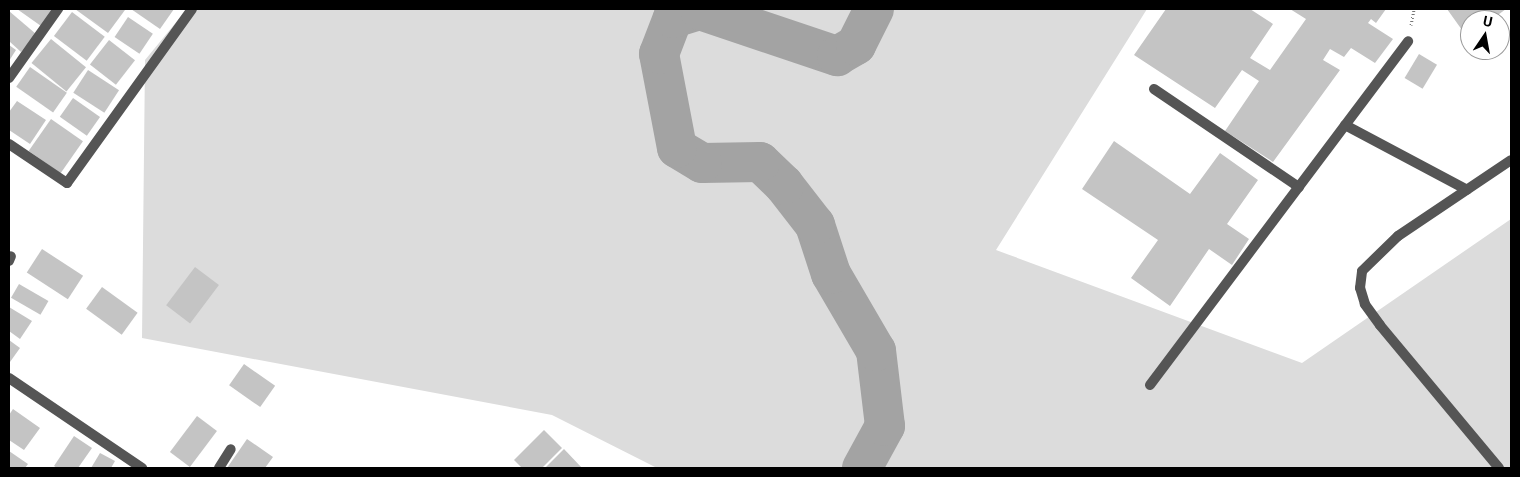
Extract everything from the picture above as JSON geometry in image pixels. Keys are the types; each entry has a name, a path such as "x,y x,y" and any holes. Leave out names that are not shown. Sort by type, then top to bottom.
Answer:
{"street":[{"path":"9,78 58,9"},
{"path":"9,144 67,183 168,37 192,9"},
{"path":"1150,385 1408,41"},
{"path":"1154,89 1299,187"},
{"path":"1345,126 1467,190"},
{"path":"1499,468 1380,325 1366,304 1360,288 1362,271 1398,236 1511,160"},
{"path":"9,378 142,468"},
{"path":"219,468 231,449"}],"shaded area":[{"path":"187,9 1147,9 996,250 1302,363 1511,219 1511,468 657,468 552,415 142,338 145,60"}],"building":[{"path":"17,9 54,9 41,26"},
{"path":"75,9 123,9 125,10 108,33"},
{"path":"131,9 174,9 160,29"},
{"path":"1166,9 1250,9 1273,24 1250,58 1270,70 1306,19 1290,9 1386,9 1376,23 1371,19 1368,23 1393,39 1375,63 1351,48 1344,57 1330,49 1323,60 1340,70 1273,162 1225,131 1259,81 1242,70 1215,108 1134,55"},
{"path":"1447,9 1506,9 1460,10 1460,27"},
{"path":"9,11 36,34 21,52 9,41"},
{"path":"72,12 105,37 87,61 54,36"},
{"path":"128,17 153,34 139,54 115,37"},
{"path":"51,39 86,67 66,91 31,63"},
{"path":"109,40 135,60 116,85 90,64"},
{"path":"9,45 16,50 9,61"},
{"path":"1419,54 1437,65 1423,89 1405,78"},
{"path":"30,67 67,93 53,112 16,87"},
{"path":"88,70 119,90 104,113 73,93"},
{"path":"73,98 100,117 87,136 60,117"},
{"path":"17,101 46,120 30,144 9,130 9,112"},
{"path":"51,119 83,141 61,173 29,151"},
{"path":"1114,141 1190,194 1220,153 1258,180 1227,224 1249,239 1232,265 1209,249 1170,306 1131,278 1158,240 1082,189"},
{"path":"42,249 83,276 68,299 27,272"},
{"path":"195,267 219,285 190,323 166,305"},
{"path":"19,284 48,301 40,315 11,298"},
{"path":"102,287 138,313 122,335 86,309"},
{"path":"9,307 32,321 20,339 9,331"},
{"path":"9,340 20,348 10,362 9,361"},
{"path":"244,364 275,386 260,407 229,385"},
{"path":"13,409 40,428 24,450 9,440 9,415"},
{"path":"197,416 217,431 190,467 170,452"},
{"path":"544,430 562,448 542,468 522,468 514,460"},
{"path":"74,436 92,448 78,468 57,468 54,466"},
{"path":"247,439 273,457 265,468 227,468"},
{"path":"564,449 582,468 545,468"},
{"path":"9,451 28,464 25,468 9,468"},
{"path":"100,453 115,461 111,468 91,468"}],"waterway":[{"path":"862,468 885,426 876,351 831,274 815,225 784,185 760,162 702,163 677,148 659,54 673,18 700,10 837,56 856,45 874,9"}]}
